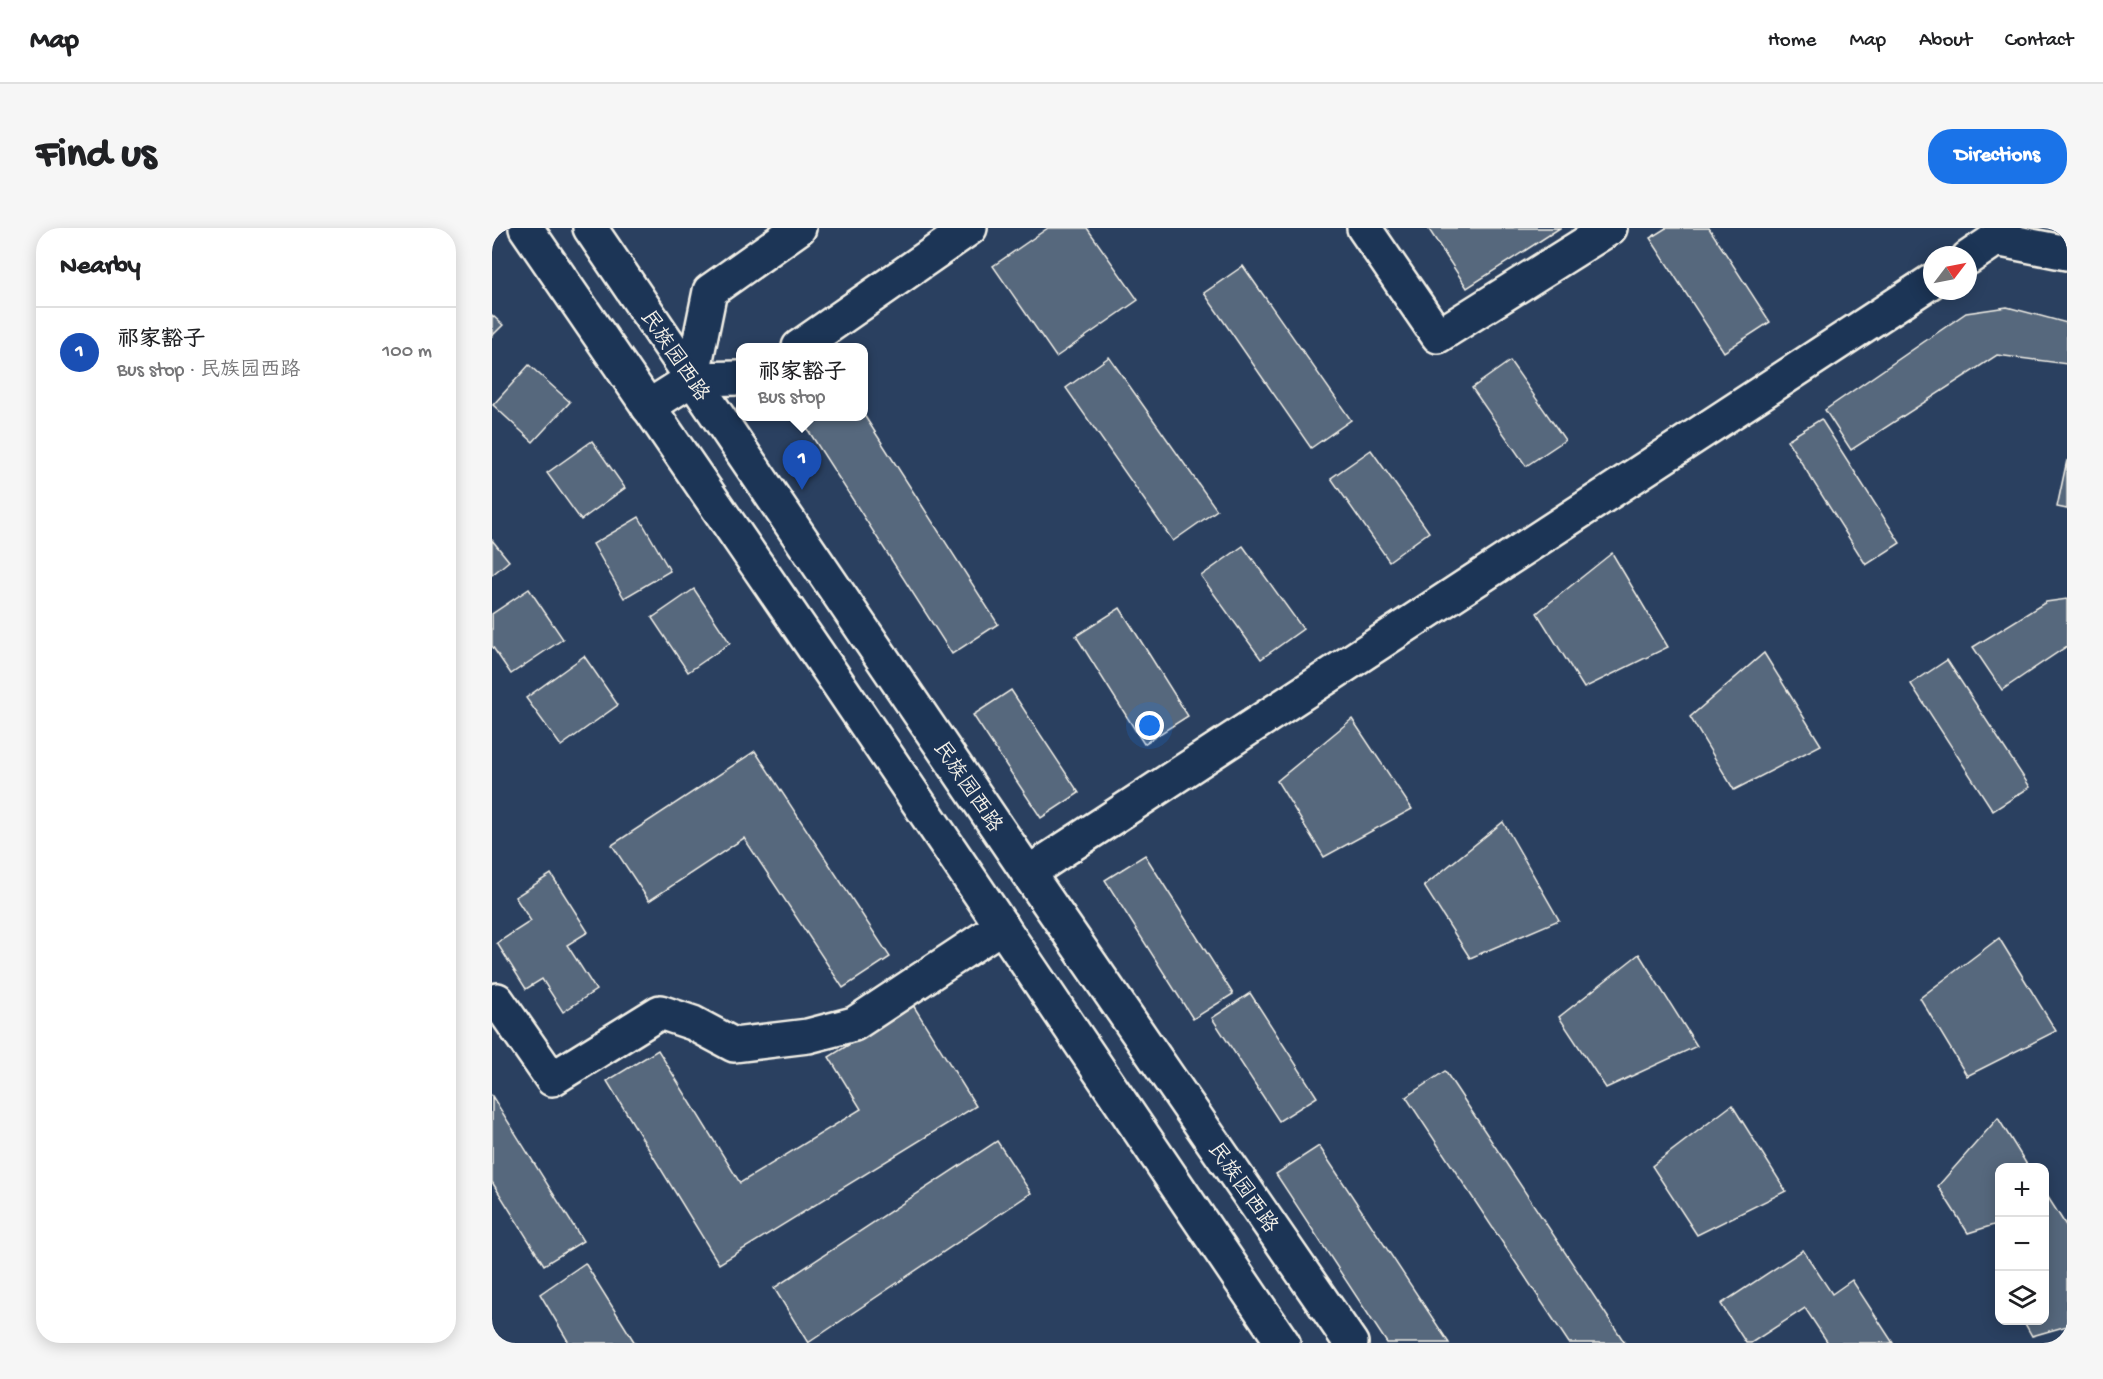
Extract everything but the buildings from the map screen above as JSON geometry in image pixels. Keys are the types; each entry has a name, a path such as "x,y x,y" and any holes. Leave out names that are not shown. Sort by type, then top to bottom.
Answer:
{"main road":[{"path":"525,228 1002,926 1283,1343"},
{"name":"民族园西路","path":"590,228 1028,873 1351,1343"},
{"path":"693,379 710,291 799,228"},
{"path":"806,343 970,228"},
{"path":"1364,228 1438,336 1610,228"},
{"path":"1977,252 1996,239 2067,253"},
{"path":"1028,873 1923,287"},
{"path":"648,407 693,379 736,378"},
{"path":"492,1004 497,1000 552,1079 660,1012 693,1023 734,1045 808,1036 854,1024 1002,926"}],"place":[{"name":"祁家豁子","path":"802,490"}]}
